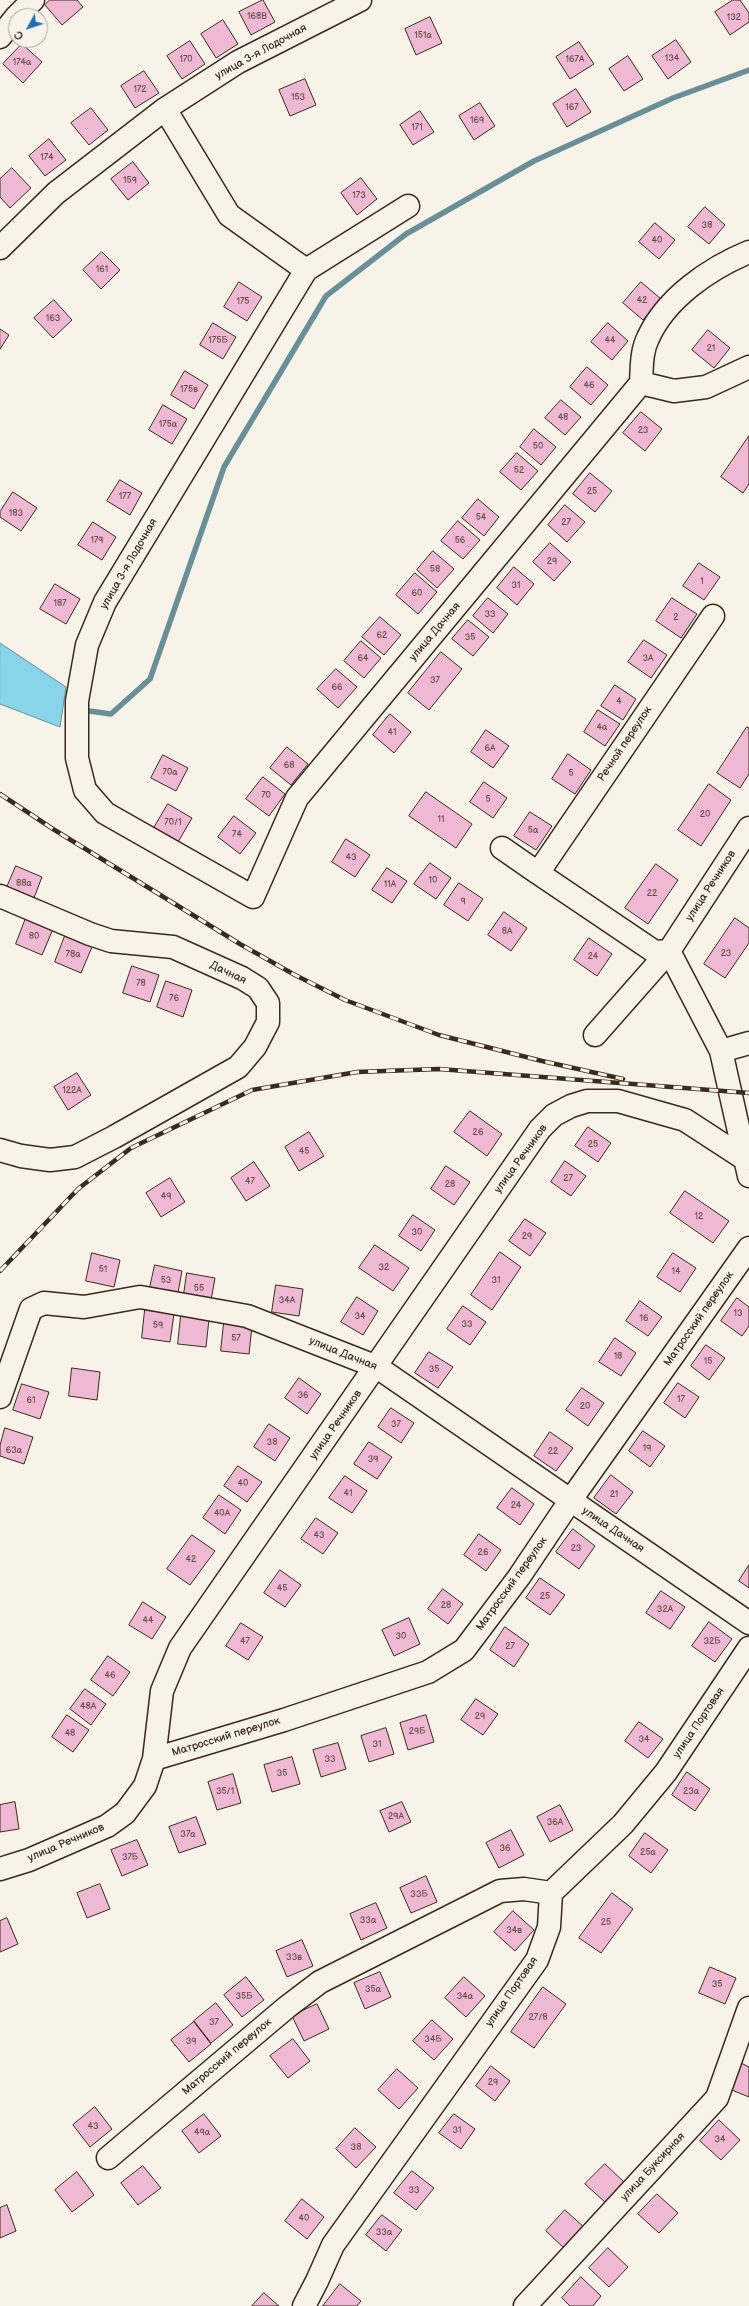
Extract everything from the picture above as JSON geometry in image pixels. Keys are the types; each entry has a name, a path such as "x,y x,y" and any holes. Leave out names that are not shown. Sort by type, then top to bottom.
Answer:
{"street":[{"path":"25,8 33,0"},
{"name":"улица 3-я Лодочная","path":"0,248 56,193 165,109 238,62 360,0"},
{"path":"0,37 8,27"},
{"path":"165,109 229,215 306,270"},
{"name":"улица 3-я Лодочная","path":"253,897 105,813 85,790 77,758 77,701 87,645 105,602 306,270 408,206"},
{"path":"749,252 728,261 697,281 657,323 648,338 642,356 641,383 674,391 706,387 749,367"},
{"name":"улица Дачная","path":"253,897 297,798 641,383"},
{"name":"Речной переулок","path":"538,873 712,616"},
{"name":"улица Речников","path":"595,1035 669,951 749,828"},
{"path":"502,848 655,952 662,953 669,951 721,1051 747,1168"},
{"name":"Дачная","path":"0,896 90,934 111,941 173,947 242,978 258,988 268,1003 268,1022 255,1047 238,1067 114,1138 75,1157 50,1160 21,1156 0,1150"},
{"path":"721,1051 749,1043"},
{"name":"улица Речников","path":"0,1869 29,1860 107,1826 125,1813 145,1786 154,1759 162,1691 180,1648 377,1367 540,1130 554,1115 587,1101 618,1101 685,1120 747,1168"},
{"name":"Матросский переулок","path":"154,1759 284,1720 428,1672 464,1650 519,1577 570,1501 749,1248"},
{"name":"улица Дачная","path":"0,1397 31,1309 44,1303 84,1307 140,1297 247,1316 377,1367 570,1501 749,1622"},
{"name":"улица Портовая","path":"304,2306 333,2245 537,1960 549,1926 551,1893 623,1824 666,1772 749,1648"},
{"name":"Матросский переулок","path":"108,2158 287,2007 320,1982 500,1891 524,1889 551,1893"},
{"name":"улица Буксирная","path":"525,2306 717,2098 749,2008"}],"water":[{"path":"0,643 66,687 60,727 0,704"}],"building":[{"path":"50,0 77,0 83,7 62,25 45,5"},
{"path":"263,0 275,22 251,35 239,12"},
{"path":"733,0 740,0 749,13 749,22 730,35 715,12"},
{"path":"430,17 442,43 416,55 405,29"},
{"path":"223,20 238,44 216,58 201,34"},
{"path":"676,40 691,62 668,79 652,56"},
{"path":"190,41 205,64 182,79 167,56"},
{"path":"579,42 594,64 570,79 556,57"},
{"path":"18,48 26,48 42,62 23,83 3,64"},
{"path":"628,56 643,79 624,91 609,69"},
{"path":"144,71 159,93 135,108 121,86"},
{"path":"305,79 316,105 290,116 279,90"},
{"path":"576,89 591,112 567,127 553,104"},
{"path":"480,103 495,126 474,140 459,116"},
{"path":"91,108 108,130 89,145 71,123"},
{"path":"420,111 434,132 413,145 400,125"},
{"path":"49,139 66,160 45,176 29,156"},
{"path":"133,162 149,183 128,200 111,179"},
{"path":"12,168 31,188 10,208 0,197 0,179"},
{"path":"361,178 377,199 357,215 341,193"},
{"path":"705,207 725,225 709,244 688,227"},
{"path":"655,223 675,240 659,259 639,242"},
{"path":"102,252 120,270 101,289 83,270"},
{"path":"239,282 262,297 247,321 224,307"},
{"path":"641,282 661,299 643,320 623,303"},
{"path":"54,300 72,320 53,338 34,318"},
{"path":"213,323 236,337 223,359 200,345"},
{"path":"608,323 628,341 612,360 591,342"},
{"path":"0,329 9,335 0,349"},
{"path":"708,330 730,348 714,368 692,350"},
{"path":"587,367 608,385 591,405 570,387"},
{"path":"185,371 208,385 194,409 171,395"},
{"path":"561,400 581,417 565,435 545,418"},
{"path":"163,405 187,419 172,444 149,430"},
{"path":"641,412 662,429 645,451 623,433"},
{"path":"534,429 556,447 541,465 520,447"},
{"path":"749,436 749,484 743,493 721,477"},
{"path":"517,453 538,471 521,490 500,472"},
{"path":"590,473 612,491 595,512 573,494"},
{"path":"120,480 142,493 130,515 107,501"},
{"path":"13,492 37,508 21,531 0,517 0,512"},
{"path":"478,499 499,517 484,536 462,518"},
{"path":"565,505 585,522 567,542 548,525"},
{"path":"458,521 480,540 463,559 441,541"},
{"path":"93,522 116,537 102,560 78,545"},
{"path":"550,543 571,562 554,581 533,562"},
{"path":"433,551 454,569 437,588 417,570"},
{"path":"699,563 720,577 704,600 683,586"},
{"path":"514,567 534,584 517,605 497,588"},
{"path":"415,573 437,592 418,614 396,595"},
{"path":"55,584 80,599 66,624 40,609"},
{"path":"488,598 508,614 493,633 473,616"},
{"path":"672,598 697,614 681,638 656,621"},
{"path":"380,617 401,635 384,655 362,637"},
{"path":"468,620 489,637 473,656 452,639"},
{"path":"644,640 667,655 651,678 628,662"},
{"path":"361,641 381,658 364,678 344,661"},
{"path":"441,652 462,669 429,710 408,693"},
{"path":"336,669 357,687 338,708 317,689"},
{"path":"615,685 636,699 623,720 601,706"},
{"path":"598,710 620,724 605,746 584,732"},
{"path":"390,714 411,732 394,753 373,735"},
{"path":"747,727 749,728 749,774 740,788 717,773"},
{"path":"486,730 509,746 493,768 471,752"},
{"path":"287,747 308,764 291,785 270,768"},
{"path":"568,754 591,770 575,794 552,779"},
{"path":"163,755 188,768 176,791 151,778"},
{"path":"263,777 285,794 269,816 246,799"},
{"path":"484,782 507,798 493,818 470,802"},
{"path":"709,784 731,800 701,846 678,830"},
{"path":"426,792 472,824 456,848 409,816"},
{"path":"168,804 192,818 178,842 154,828"},
{"path":"530,812 552,826 536,850 514,836"},
{"path":"234,816 256,833 240,854 218,837"},
{"path":"346,839 370,855 355,877 332,862"},
{"path":"430,863 451,878 436,899 414,884"},
{"path":"656,864 678,880 648,924 625,908"},
{"path":"16,866 42,877 32,903 5,892"},
{"path":"387,868 407,881 392,903 372,890"},
{"path":"459,883 483,899 468,921 444,905"},
{"path":"504,912 527,928 511,951 488,935"},
{"path":"26,918 53,929 42,955 16,944"},
{"path":"735,918 749,928 749,943 725,978 704,964"},
{"path":"65,936 92,947 81,973 55,962"},
{"path":"589,938 612,954 597,976 574,960"},
{"path":"132,966 159,975 150,1002 123,993"},
{"path":"166,981 192,990 183,1017 157,1007"},
{"path":"77,1073 91,1095 68,1110 54,1087"},
{"path":"470,1111 502,1134 487,1156 454,1132"},
{"path":"588,1127 611,1143 598,1162 575,1146"},
{"path":"309,1132 324,1156 299,1171 285,1147"},
{"path":"565,1161 586,1176 571,1196 551,1182"},
{"path":"254,1162 270,1186 246,1201 231,1178"},
{"path":"446,1166 470,1182 454,1205 431,1189"},
{"path":"170,1178 185,1202 161,1217 146,1193"},
{"path":"685,1191 729,1221 713,1243 670,1213"},
{"path":"413,1215 435,1230 421,1251 399,1236"},
{"path":"525,1219 546,1233 530,1256 509,1241"},
{"path":"375,1245 409,1268 393,1291 359,1268"},
{"path":"500,1252 521,1267 492,1310 471,1295"},
{"path":"92,1253 120,1260 114,1287 86,1281"},
{"path":"673,1253 696,1268 680,1292 657,1277"},
{"path":"155,1265 182,1271 177,1298 149,1292"},
{"path":"187,1273 215,1278 210,1306 183,1301"},
{"path":"276,1285 303,1289 299,1316 272,1312"},
{"path":"357,1297 378,1311 363,1335 341,1322"},
{"path":"737,1298 749,1307 749,1326 742,1336 721,1321"},
{"path":"640,1301 662,1317 648,1336 626,1321"},
{"path":"463,1306 486,1322 470,1345 447,1329"},
{"path":"145,1310 174,1314 170,1342 142,1338"},
{"path":"181,1316 209,1319 206,1347 178,1344"},
{"path":"224,1323 252,1326 249,1354 221,1351"},
{"path":"615,1338 636,1353 621,1376 599,1362"},
{"path":"706,1345 725,1358 709,1380 691,1366"},
{"path":"429,1352 453,1367 438,1388 415,1373"},
{"path":"72,1368 100,1372 97,1400 69,1396"},
{"path":"299,1378 321,1394 307,1414 285,1398"},
{"path":"678,1383 699,1397 685,1418 664,1403"},
{"path":"22,1384 49,1392 40,1419 13,1410"},
{"path":"582,1388 604,1403 588,1426 566,1410"},
{"path":"391,1408 414,1423 401,1443 378,1427"},
{"path":"269,1424 290,1438 275,1461 254,1447"},
{"path":"5,1428 33,1437 24,1464 0,1456 0,1446"},
{"path":"643,1431 665,1446 650,1467 629,1451"},
{"path":"550,1432 573,1448 556,1471 534,1456"},
{"path":"369,1442 392,1457 377,1479 354,1464"},
{"path":"238,1466 262,1482 247,1502 224,1486"},
{"path":"611,1475 633,1492 616,1514 594,1498"},
{"path":"345,1476 367,1491 352,1513 329,1498"},
{"path":"512,1488 534,1504 520,1525 497,1508"},
{"path":"219,1495 241,1510 225,1534 203,1518"},
{"path":"316,1518 338,1533 323,1554 301,1539"},
{"path":"573,1529 595,1546 579,1569 556,1552"},
{"path":"479,1534 501,1550 486,1571 464,1555"},
{"path":"192,1535 215,1551 190,1585 167,1569"},
{"path":"749,1565 749,1588 739,1581"},
{"path":"280,1570 301,1585 285,1607 264,1593"},
{"path":"540,1578 565,1595 550,1615 526,1598"},
{"path":"443,1589 463,1604 448,1624 428,1609"},
{"path":"661,1591 685,1607 670,1629 646,1613"},
{"path":"143,1602 166,1617 152,1639 129,1625"},
{"path":"409,1618 420,1644 394,1656 382,1630"},
{"path":"709,1622 732,1639 715,1662 692,1646"},
{"path":"241,1623 263,1637 248,1660 226,1646"},
{"path":"505,1627 529,1644 514,1667 490,1650"},
{"path":"108,1656 130,1672 113,1696 91,1680"},
{"path":"85,1689 106,1704 91,1725 70,1709"},
{"path":"476,1699 498,1714 483,1735 461,1720"},
{"path":"67,1715 89,1730 73,1752 52,1737"},
{"path":"426,1715 434,1742 408,1750 400,1723"},
{"path":"639,1722 663,1739 648,1758 625,1741"},
{"path":"386,1728 394,1754 369,1762 361,1736"},
{"path":"338,1743 346,1769 321,1777 313,1750"},
{"path":"292,1757 300,1784 272,1792 264,1765"},
{"path":"687,1772 710,1789 695,1811 672,1795"},
{"path":"233,1774 241,1803 217,1810 208,1782"},
{"path":"15,1802 19,1829 0,1832 0,1805"},
{"path":"402,1802 411,1822 389,1832 380,1811"},
{"path":"560,1805 573,1830 550,1842 537,1817"},
{"path":"196,1817 206,1844 179,1853 169,1827"},
{"path":"511,1830 524,1855 499,1868 486,1843"},
{"path":"645,1833 668,1850 651,1873 629,1856"},
{"path":"137,1840 148,1865 122,1876 111,1850"},
{"path":"426,1876 437,1902 411,1913 400,1888"},
{"path":"100,1884 110,1909 87,1918 77,1893"},
{"path":"612,1893 633,1909 601,1953 579,1938"},
{"path":"376,1903 387,1928 361,1940 350,1914"},
{"path":"513,1911 534,1930 515,1951 494,1932"},
{"path":"7,1918 18,1944 0,1952 0,1921"},
{"path":"302,1940 313,1966 287,1977 276,1951"},
{"path":"710,1967 736,1978 725,2004 699,1993"},
{"path":"380,1972 391,1997 365,2009 354,1983"},
{"path":"246,1977 264,2000 242,2017 224,1995"},
{"path":"464,1977 485,1996 466,2017 445,1998"},
{"path":"543,1987 566,2004 534,2048 511,2032"},
{"path":"216,2003 233,2025 211,2043 194,2021"},
{"path":"317,2004 329,2029 304,2041 292,2016"},
{"path":"432,2020 453,2039 434,2060 413,2041"},
{"path":"194,2022 211,2044 189,2062 171,2040"},
{"path":"293,2039 310,2061 288,2078 270,2056"},
{"path":"739,2062 749,2067 749,2097 727,2088"},
{"path":"491,2066 510,2081 495,2101 476,2086"},
{"path":"397,2069 418,2088 399,2109 378,2090"},
{"path":"95,2107 112,2129 90,2147 73,2125"},
{"path":"204,2114 221,2136 199,2153 182,2131"},
{"path":"454,2114 475,2129 461,2149 439,2133"},
{"path":"719,2120 740,2140 721,2160 700,2141"},
{"path":"355,2128 376,2147 356,2168 336,2149"},
{"path":"605,2164 625,2183 606,2203 585,2184"},
{"path":"143,2166 161,2188 138,2205 121,2183"},
{"path":"412,2171 434,2188 416,2210 394,2193"},
{"path":"77,2172 94,2195 72,2212 55,2190"},
{"path":"657,2194 678,2213 659,2233 638,2214"},
{"path":"302,2199 324,2217 307,2239 285,2221"},
{"path":"7,2205 16,2231 0,2238 0,2208"},
{"path":"565,2210 586,2229 566,2250 546,2231"},
{"path":"382,2215 402,2230 386,2251 366,2235"},
{"path":"608,2248 628,2267 609,2287 589,2268"},
{"path":"581,2277 601,2296 593,2306 570,2306 562,2298"},
{"path":"340,2284 361,2301 357,2306 323,2306"},
{"path":"264,2293 279,2306 252,2306"}],"waterway":[{"path":"82,710 111,714 150,679 224,467 326,296 406,234 534,161 673,98 749,70"}],"railway":[{"path":"0,794 53,829 240,944 295,975 345,1000 439,1035 542,1061 623,1079"},
{"path":"0,1271 78,1189 131,1148 252,1090 357,1072 439,1069 749,1093"}]}
